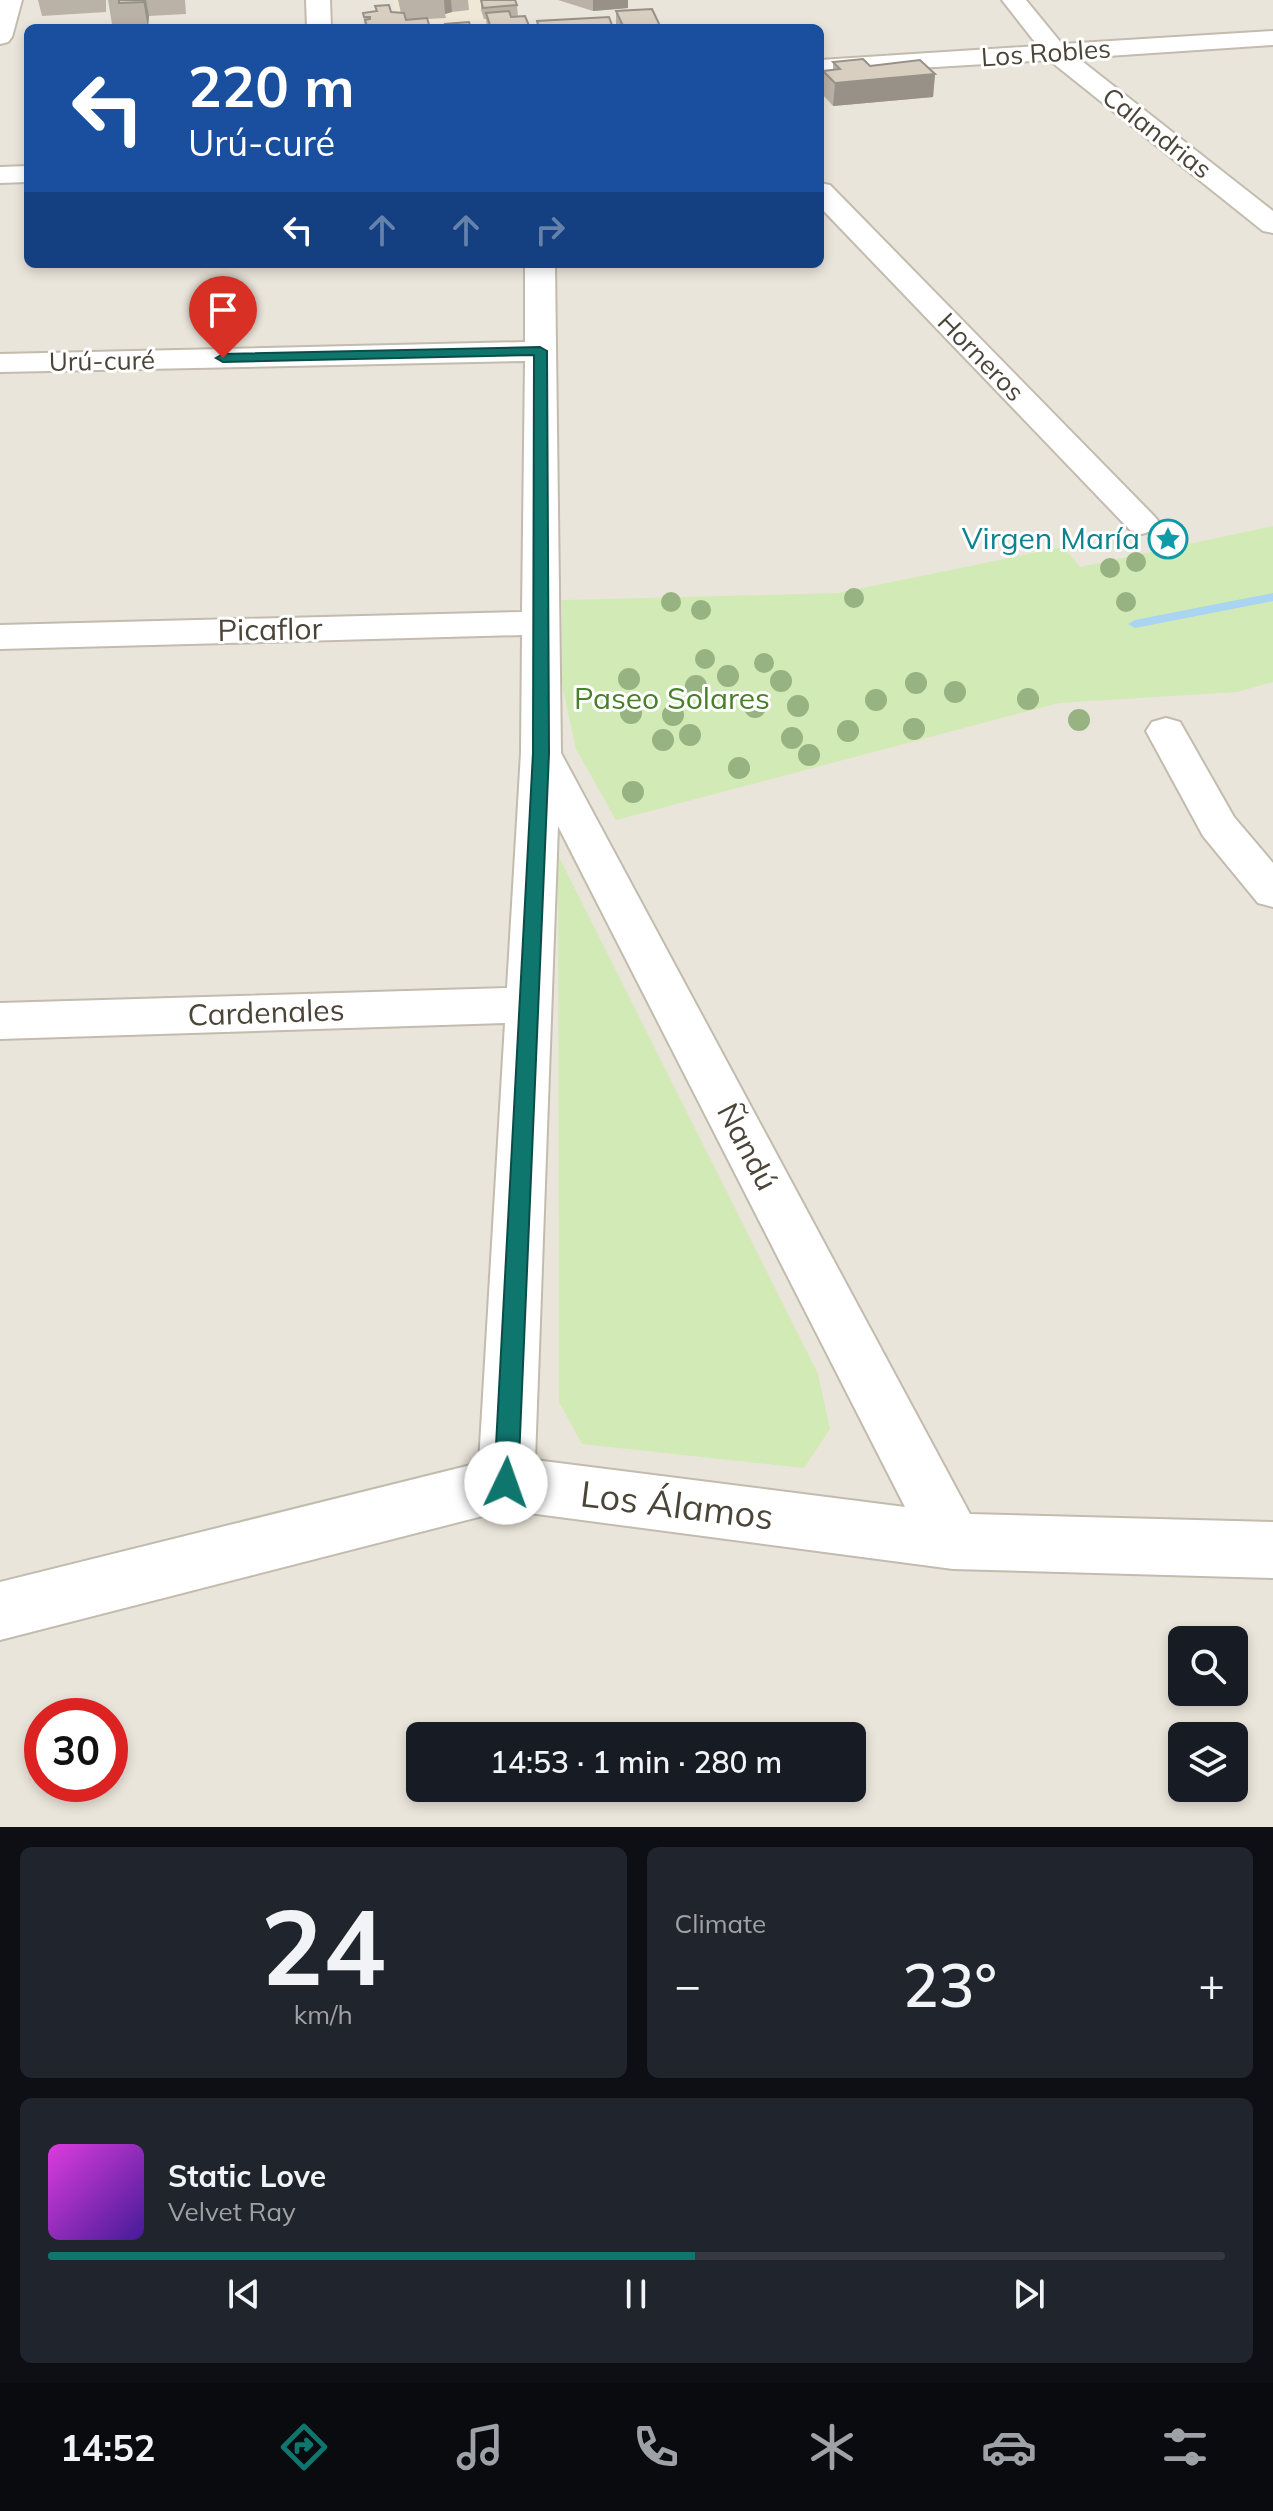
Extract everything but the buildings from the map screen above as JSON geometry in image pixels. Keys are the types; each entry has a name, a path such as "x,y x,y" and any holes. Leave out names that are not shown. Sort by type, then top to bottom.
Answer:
{"street":[{"path":"0,37 10,0"},
{"path":"318,0 319,24"},
{"name":"Calandrias","path":"1014,0 1055,52 1273,225"},
{"name":"Los Robles","path":"824,67 1273,38"},
{"path":"0,175 24,174"},
{"name":"Horneros","path":"824,195 1142,523"},
{"path":"506,1483 541,753 540,268"},
{"name":"Urú-curé","path":"0,363 540,351"},
{"name":"Picaflor","path":"0,637 541,623"},
{"path":"1166,731 1218,826 1273,892"},
{"name":"Ñandú","path":"541,753 953,1541"},
{"name":"Cardenales","path":"0,1021 531,1005"},
{"name":"Los Álamos","path":"0,1611 506,1483 953,1541 1273,1550"}],"shaded area":[{"path":"0,0 1273,0 1273,1827 0,1827"},
{"path":"393,0 513,0 520,18 429,24 399,24"}],"green space":[{"name":"Paseo Solares","path":"1273,526 1273,682 1237,692 1059,703 616,820 576,749 562,685 562,600 838,593 1063,547 1080,567"},
{"path":"558,855 818,1374 830,1429 804,1468 582,1444 559,1402"}],"waterway":[{"path":"1135,624 1273,597"}],"place":[{"name":"Virgen María","path":"1168,539"}],"route":[{"path":"223,358 540,351 541,753 506,1483"}]}
